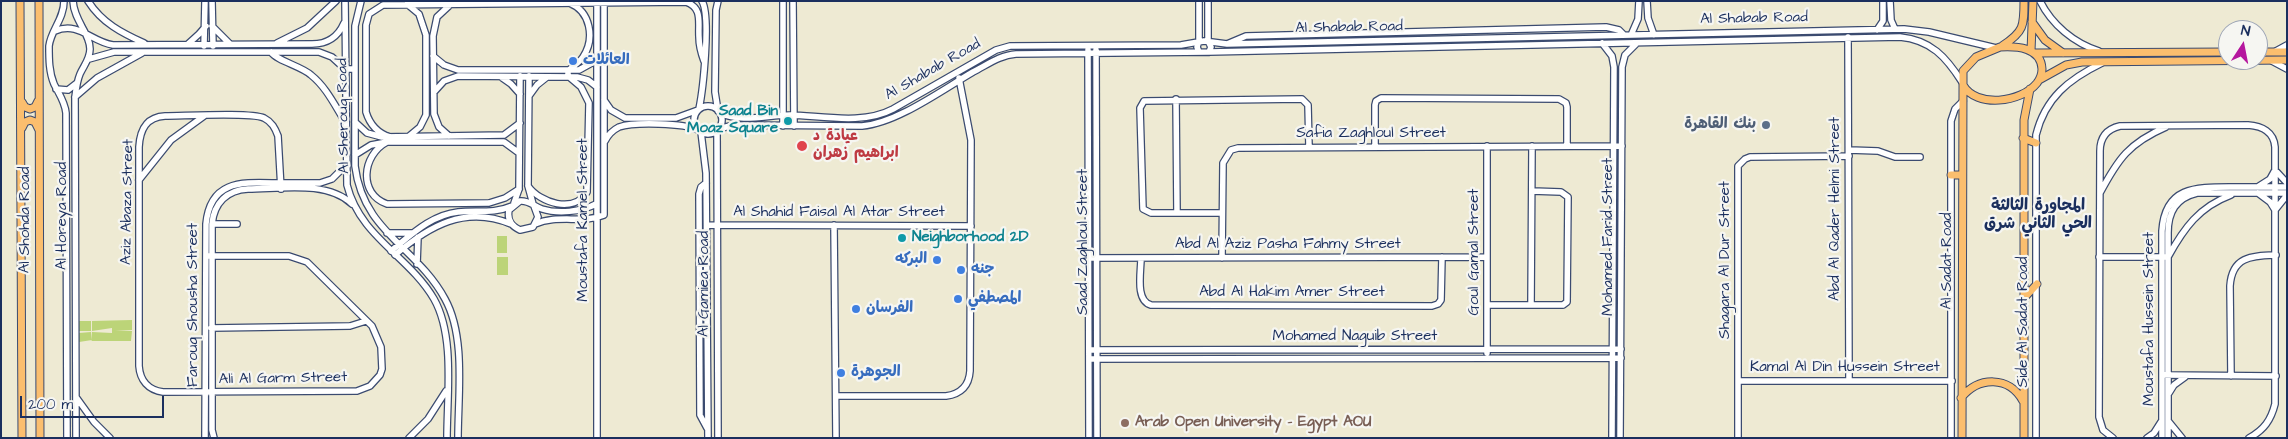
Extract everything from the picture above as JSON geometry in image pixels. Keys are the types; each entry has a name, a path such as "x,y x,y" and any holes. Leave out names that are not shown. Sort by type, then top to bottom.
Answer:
{"main road":[{"name":"Al Shohda Road","path":"20,1 22,438"},
{"name":"Al Shohda Road","path":"39,1 40,438"},
{"path":"2024,1 2024,20 2021,30 2015,38 1998,48 1982,53 1966,66 1963,71 1962,83 1973,96 1987,100 2014,97 2030,89 2039,80 2066,65 2107,57 2218,52"},
{"path":"2032,1 2032,52 2041,66 2039,80"},
{"path":"2032,22 2045,40 2064,53"},
{"path":"1998,48 2017,47 2032,52 2107,57 2287,60"},
{"path":"2268,52 2287,52"},
{"name":"Al Sadat Road","path":"1962,83 1962,438"},
{"path":"2024,438 2023,138 2024,112 2030,89"},
{"path":"21,99 25,107 30,109 35,107 40,99"},
{"path":"21,130 25,122 30,120 35,122 40,130"},
{"path":"2023,138 2036,143"},
{"path":"1951,176 1961,175"},
{"path":"2025,297 2037,284"},
{"path":"1962,398 1975,385 1996,382 2011,387 2024,402"}],"street":[{"path":"88,1 101,18 111,26 149,44"},
{"path":"206,1 209,26 230,44"},
{"path":"205,52 209,44 212,1"},
{"path":"276,44 307,28 336,1"},
{"name":"Al Sherouq Road","path":"345,1 347,185 354,206 364,222 426,288 439,311 446,337 447,438"},
{"name":"Al Sherouq Road","path":"361,1 355,26 355,155 357,176 362,197 373,216 438,288 451,312 455,325 458,352 458,438"},
{"path":"699,131 694,120 698,110 704,60 706,11 702,1"},
{"path":"604,143 610,133 620,127 676,124 711,134 718,130 722,121 716,92 716,10 718,1"},
{"path":"783,1 783,126"},
{"path":"793,1 794,126"},
{"path":"1199,1 1199,41 1196,47 1199,52"},
{"path":"1208,1 1208,41 1211,46 1209,52"},
{"path":"1631,35 1638,19 1638,1"},
{"path":"1647,1 1648,18 1654,35"},
{"path":"1877,30 1883,20 1883,1"},
{"path":"1890,1 1891,20 1895,30"},
{"path":"2040,1 2049,16 2065,33 2107,57"},
{"path":"389,140 377,131 368,119 366,112 366,25 373,10 383,5 470,2 686,2 694,6 699,14 699,42 704,60"},
{"name":"Moustafa Kamel Street","path":"596,217 604,215 604,100 600,2"},
{"path":"64,3 73,3 90,46 89,59 109,53 319,52 332,57 345,69 355,69"},
{"name":"Al Horeya Road","path":"64,3 50,43 49,66 56,89 63,100 66,113 67,438"},
{"path":"567,3 574,5 584,13 589,32 588,46 584,56 568,74"},
{"path":"407,4 418,14 426,30 426,114 420,127 408,137"},
{"path":"449,136 439,127 434,114 433,30 437,17 451,4"},
{"path":"706,11 711,8 716,10"},
{"path":"55,30 70,27 83,31 97,41 108,44 312,44 326,42 338,34 345,21"},
{"path":"187,44 209,26"},
{"path":"426,30 433,30"},
{"name":"Al Shabab Road","path":"719,112 736,118 875,116 888,112 1003,48 1182,45 1199,41 1227,44 1877,30 1921,30 1998,48"},
{"name":"Al Shabab Road","path":"718,130 734,125 862,126 882,122 1009,55 1900,36 1919,40 1936,50 1945,57 1962,83"},
{"name":"Abd Al Qader Helmi Street","path":"1848,37 1849,381"},
{"name":"Moustafa Kamel Street","path":"597,438 597,60 600,38"},
{"name":"Mohamed Farid Street","path":"1620,438 1622,67 1625,55 1637,42"},
{"name":"Mohamed Farid Street","path":"1602,43 1612,56 1614,67 1612,438"},
{"path":"209,44 214,49 212,52"},
{"path":"2275,52 2287,45"},
{"name":"Saad Zaghloul Street","path":"1088,46 1090,438"},
{"name":"Saad Zaghloul Street","path":"1096,46 1098,438"},
{"path":"75,97 97,78 146,52"},
{"path":"271,52 276,57 295,64 311,75 324,89 345,121"},
{"path":"433,56 458,73 499,76 568,74 586,68 597,60"},
{"name":"Side Al Sadat Road","path":"2037,436 2036,143 2040,120 2056,93 2080,74 2107,57"},
{"name":"Al Horeya Road","path":"76,438 75,97 77,83 89,59"},
{"path":"2270,60 2287,69"},
{"path":"426,64 434,64"},
{"path":"1614,67 1618,65 1622,67"},
{"path":"836,396 946,396 959,393 967,385 970,371 971,140 958,72"},
{"path":"434,92 444,81 458,73 568,74 583,78 597,87"},
{"path":"528,186 538,198 560,204 581,200 587,192 589,103 582,87 568,74"},
{"path":"499,76 511,84 520,95"},
{"path":"512,225 508,217 519,189 520,76"},
{"path":"529,76 528,186 538,217 535,224"},
{"path":"528,98 537,85 549,76"},
{"path":"56,89 68,90 77,83"},
{"path":"1375,147 1375,105 1376,101 1381,98 1563,100 1567,107 1567,146"},
{"path":"1222,213 1146,212 1141,205 1141,104 1148,100 1176,99 1302,99 1308,105 1309,147"},
{"path":"1176,99 1176,213"},
{"path":"604,100 611,110 621,116 676,118 709,106 719,112"},
{"path":"1951,438 1951,121 1954,109 1963,101"},
{"path":"426,114 430,116 434,114"},
{"name":"Aziz Abaza Street","path":"209,392 158,391 148,386 141,377 139,366 139,140 145,125 160,116 258,116 271,123 278,136 280,186"},
{"path":"139,180 171,140 204,116"},
{"path":"620,127 621,116"},
{"path":"355,122 372,135 389,140 504,139 520,123"},
{"path":"2113,438 2103,430 2099,417 2100,144 2105,133 2110,129 2120,126 2260,127 2270,133 2275,143 2276,376 2273,412 2264,427 2250,438"},
{"path":"2100,193 2116,164 2128,150 2142,139 2170,126"},
{"name":"Al Gamiea Road","path":"718,130 718,438"},
{"name":"Al Gamiea Road","path":"699,131 705,159 706,183 708,438"},
{"path":"355,155 371,145 389,140 408,137 430,139 449,136 504,139 520,153"},
{"path":"520,138 528,139"},
{"path":"389,140 374,151 367,166 369,186 375,198 387,204 458,204 497,201 519,189"},
{"name":"Goul Gamal Street","path":"1487,357 1488,146"},
{"path":"1531,305 1532,146"},
{"name":"Safia Zaghloul Street","path":"1222,258 1224,162 1231,150 1238,148 1622,146"},
{"path":"1849,153 1878,150 1895,157 1920,157"},
{"name":"Shagara Al Dur Street","path":"1738,438 1738,166 1750,157 1849,153"},
{"name":"Farouq Shousha Street","path":"209,256 212,224 216,208 232,192 326,182 338,175 346,164"},
{"path":"2275,170 2287,183"},
{"path":"2275,170 2266,183 2257,190 2276,210"},
{"name":"Farouq Shousha Street","path":"205,438 209,392 209,256 207,214 210,205 222,191 239,183 327,190 341,195 354,206"},
{"path":"706,183 699,190 699,204 700,410 702,420 707,429"},
{"name":"Moustafa Hussein Street","path":"2168,438 2165,420 2165,256 2163,218 2168,206 2176,196 2198,187 2275,190 2287,187"},
{"name":"Moustafa Hussein Street","path":"2165,256 2168,220 2173,209 2181,200 2197,193 2235,193 2257,190"},
{"name":"Moustafa Hussein Street","path":"2275,190 2287,194"},
{"path":"1487,305 1563,305 1567,302 1568,196 1564,192 1532,191"},
{"path":"2099,256 2165,256 2195,216 2211,204 2235,193"},
{"path":"2276,210 2287,194"},
{"path":"393,253 440,217 498,211 524,201 543,209 562,211 582,210 596,204"},
{"path":"458,204 459,215"},
{"path":"459,215 491,218 524,230 535,224 556,218 596,217"},
{"path":"212,224 237,224"},
{"name":"Al Shahid Faisal Al Atar Street","path":"707,225 971,226"},
{"path":"834,225 836,438"},
{"path":"387,232 416,234"},
{"path":"416,234 417,264"},
{"path":"2231,376 2230,286 2232,272 2241,261 2247,258 2276,254"},
{"name":"Ali Al Garm Street","path":"209,256 289,256 303,260 366,321 379,340 383,362 380,375 370,386 364,389 335,392 209,392"},
{"name":"Abd Al Aziz Pasha Fahmy Street","path":"1089,258 1487,258"},
{"name":"Abd Al Hakim Amer Street","path":"1141,258 1141,296 1143,301 1151,305 1388,306 1435,305 1440,302 1442,296 1442,258"},
{"path":"707,287 718,287"},
{"path":"209,328 350,326 366,321"},
{"name":"Mohamed Naguib Street","path":"1089,350 1621,349"},
{"path":"1216,350 1216,358"},
{"name":"Mohamed Naguib Street","path":"1089,359 1621,358"},
{"path":"2165,376 2276,376"},
{"name":"Moustafa Hussein Street","path":"2162,438 2168,394 2165,376"},
{"path":"2168,394 2178,381 2188,376"},
{"name":"Kamal Al Din Hussein Street","path":"1738,381 1952,381"},
{"path":"409,438 428,419 447,389"},
{"name":"Farouq Shousha Street","path":"209,392 214,438"},
{"path":"76,397 94,422 110,438"},
{"path":"2147,438 2165,420 2182,438"},
{"path":"67,428 76,428"}],"green space":[{"path":"497,236 507,236 507,253 497,253"},
{"path":"497,257 508,257 508,275 497,275"},
{"path":"132,320 132,330 115,331 132,331 131,341 92,341 92,332 112,333 112,328 92,331 92,321"},
{"path":"78,321 91,321 91,331 78,331"},
{"path":"91,332 92,340 79,342 79,333"}],"place":[{"name":"العائلات","path":"573,61"},
{"name":"Saad Bin Moaz Square","path":"788,121"},
{"name":"بنك القاهرة","path":"1766,125"},
{"name":"عيادة د ابراهيم زهران","path":"802,146"},
{"name":"Neighborhood 2D","path":"902,238"},
{"name":"البركه","path":"937,260"},
{"name":"جنه","path":"961,270"},
{"name":"المصطفي","path":"958,299"},
{"name":"الفرسان","path":"856,309"},
{"name":"الجوهرة","path":"841,373"},
{"name":"Arab Open University - Egypt AOU","path":"1125,423"}],"district":[{"name":"المجاورة الثالثة الحي الثاني شرق","path":"2038,216"}]}
